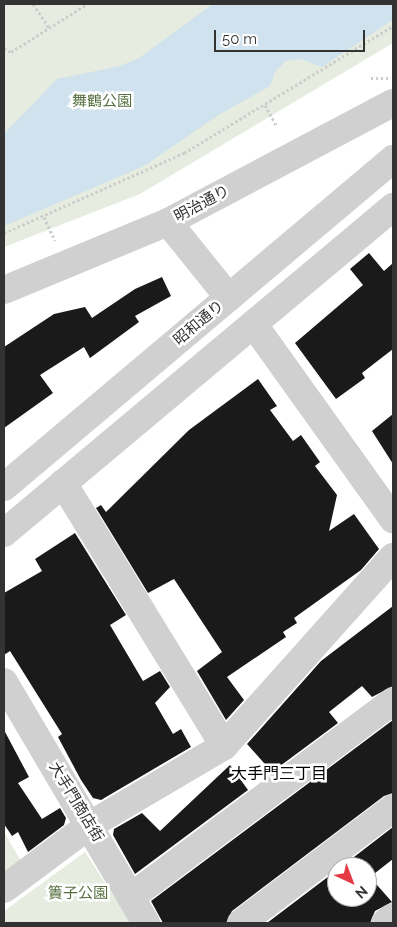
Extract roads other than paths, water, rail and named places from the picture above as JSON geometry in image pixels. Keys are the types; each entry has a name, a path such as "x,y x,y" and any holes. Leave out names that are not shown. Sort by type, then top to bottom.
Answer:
{"street":[{"name":"明治通り","path":"4,290 168,222 393,102"},
{"name":"昭和通り","path":"4,487 393,159"},
{"path":"4,533 254,325 390,217"},
{"path":"168,222 229,298"},
{"path":"254,325 393,520"},
{"path":"63,483 224,746"},
{"path":"4,889 90,825 224,746 393,556"},
{"name":"大手門商店街","path":"4,682 90,825 146,923"},
{"path":"131,897 393,701"},
{"path":"240,923 393,808"},
{"path":"384,923 393,917"}],"water":[{"name":"舞鶴公園","path":"213,4 393,4 393,20 322,67 300,59 286,61 275,72 270,86 217,116 144,166 4,226 4,134 57,79 120,66 139,58"}],"district":[{"name":"大手門三丁目","path":"279,774"}],"park label":[{"name":"簀子公園","path":"78,894"}]}
